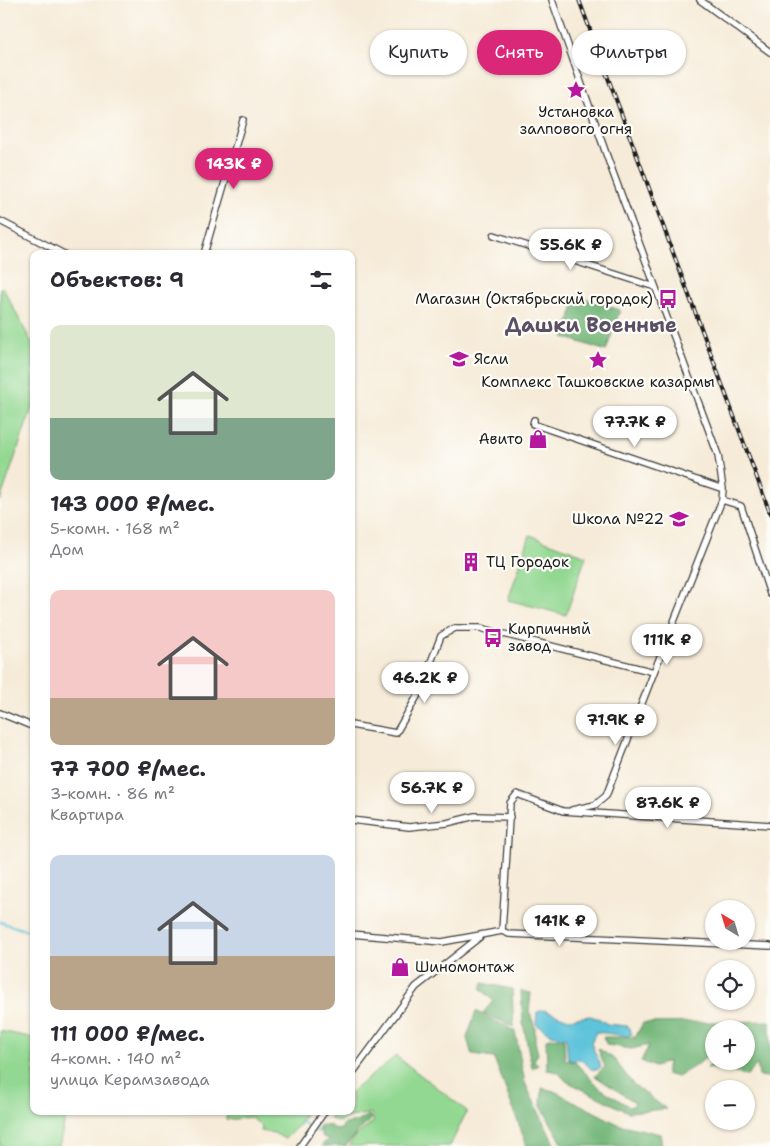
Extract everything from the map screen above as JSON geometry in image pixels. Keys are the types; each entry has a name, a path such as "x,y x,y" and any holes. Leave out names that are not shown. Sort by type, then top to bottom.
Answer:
{"street":[{"path":"552,0 718,455 723,489 722,500 606,796 595,805 567,812"},
{"path":"700,0 770,52"},
{"path":"205,250 243,120"},
{"path":"0,221 56,250"},
{"path":"494,235 655,286"},
{"path":"534,420 532,424 723,489"},
{"path":"722,500 740,506 770,594"},
{"path":"355,726 396,733 419,693 441,636 455,628 480,628 654,672"},
{"path":"0,713 30,725"},
{"path":"502,931 510,803 517,794 567,812 770,825"},
{"path":"355,820 409,827 447,823 476,816 510,817"},
{"path":"355,934 442,942 502,931 509,934 770,946"},
{"path":"355,1071 416,987 484,934"},
{"path":"300,1146 322,1115"}],"green space":[{"path":"0,288 3,288 30,339 30,414 0,501"},
{"path":"577,296 620,310 606,351 564,337"},
{"path":"530,535 586,556 566,615 508,600"},
{"path":"483,983 512,989 514,1027 483,1013 493,1001 481,989"},
{"path":"521,991 531,993 529,1011 535,1027 535,1041 538,1054 534,1060 538,1065 532,1068 523,1023"},
{"path":"476,1011 515,1031 525,1083 555,1146 527,1146 494,1058 472,1055 467,1038"},
{"path":"755,1021 770,1021 770,1074 768,1077 759,1076 757,1064 755,1066"},
{"path":"705,1022 705,1058 677,1077 666,1074 668,1061 655,1067 641,1061 649,1045 631,1049 607,1045 603,1037 635,1037 643,1023"},
{"path":"0,1031 30,1037 30,1115 66,1115 59,1146 0,1146"},
{"path":"546,1039 564,1039 565,1059 576,1063 600,1088 630,1107 636,1103 595,1076 605,1067 598,1048 614,1059 633,1084 666,1109 628,1112 566,1081 558,1072 547,1070"},
{"path":"396,1056 467,1111 450,1146 349,1146 354,1137 374,1121 371,1113 346,1118 339,1122 329,1118 332,1115 355,1115 355,1089"},
{"path":"726,1070 752,1070 747,1076"},
{"path":"542,1088 554,1091 618,1124 660,1134 662,1146 564,1146 541,1106"},
{"path":"227,1115 304,1115 300,1124 285,1139 274,1133 261,1131 262,1127 250,1117 226,1120"},
{"path":"369,1115 372,1119 357,1132 346,1146 321,1146 328,1139 323,1137 318,1128 320,1125 331,1126 337,1130 341,1129 344,1124 357,1122"}],"water":[{"path":"544,1010 569,1019 590,1016 600,1019 607,1024 628,1026 632,1034 628,1036 596,1032 591,1043 601,1067 597,1070 591,1069 582,1060 572,1061 568,1058 566,1038 552,1035 536,1024 537,1012"}],"waterway":[{"path":"0,922 30,932"},
{"path":"299,1120 309,1127"}],"railway":[{"path":"579,0 770,513"}],"place":[{"name":"Установка залпового огня","path":"576,90"},
{"name":"Магазин (Октябрьский городок)","path":"668,299"},
{"name":"Ясли","path":"459,359"},
{"name":"Комплекс Ташковские казармы","path":"598,360"},
{"name":"Авито","path":"538,439"},
{"name":"Школа №22","path":"679,519"},
{"name":"ТЦ Городок","path":"471,562"},
{"name":"Кирпичный завод","path":"493,638"},
{"name":"Шиномонтаж","path":"400,967"}],"district":[{"name":"Дашки Военные","path":"591,325"}]}
